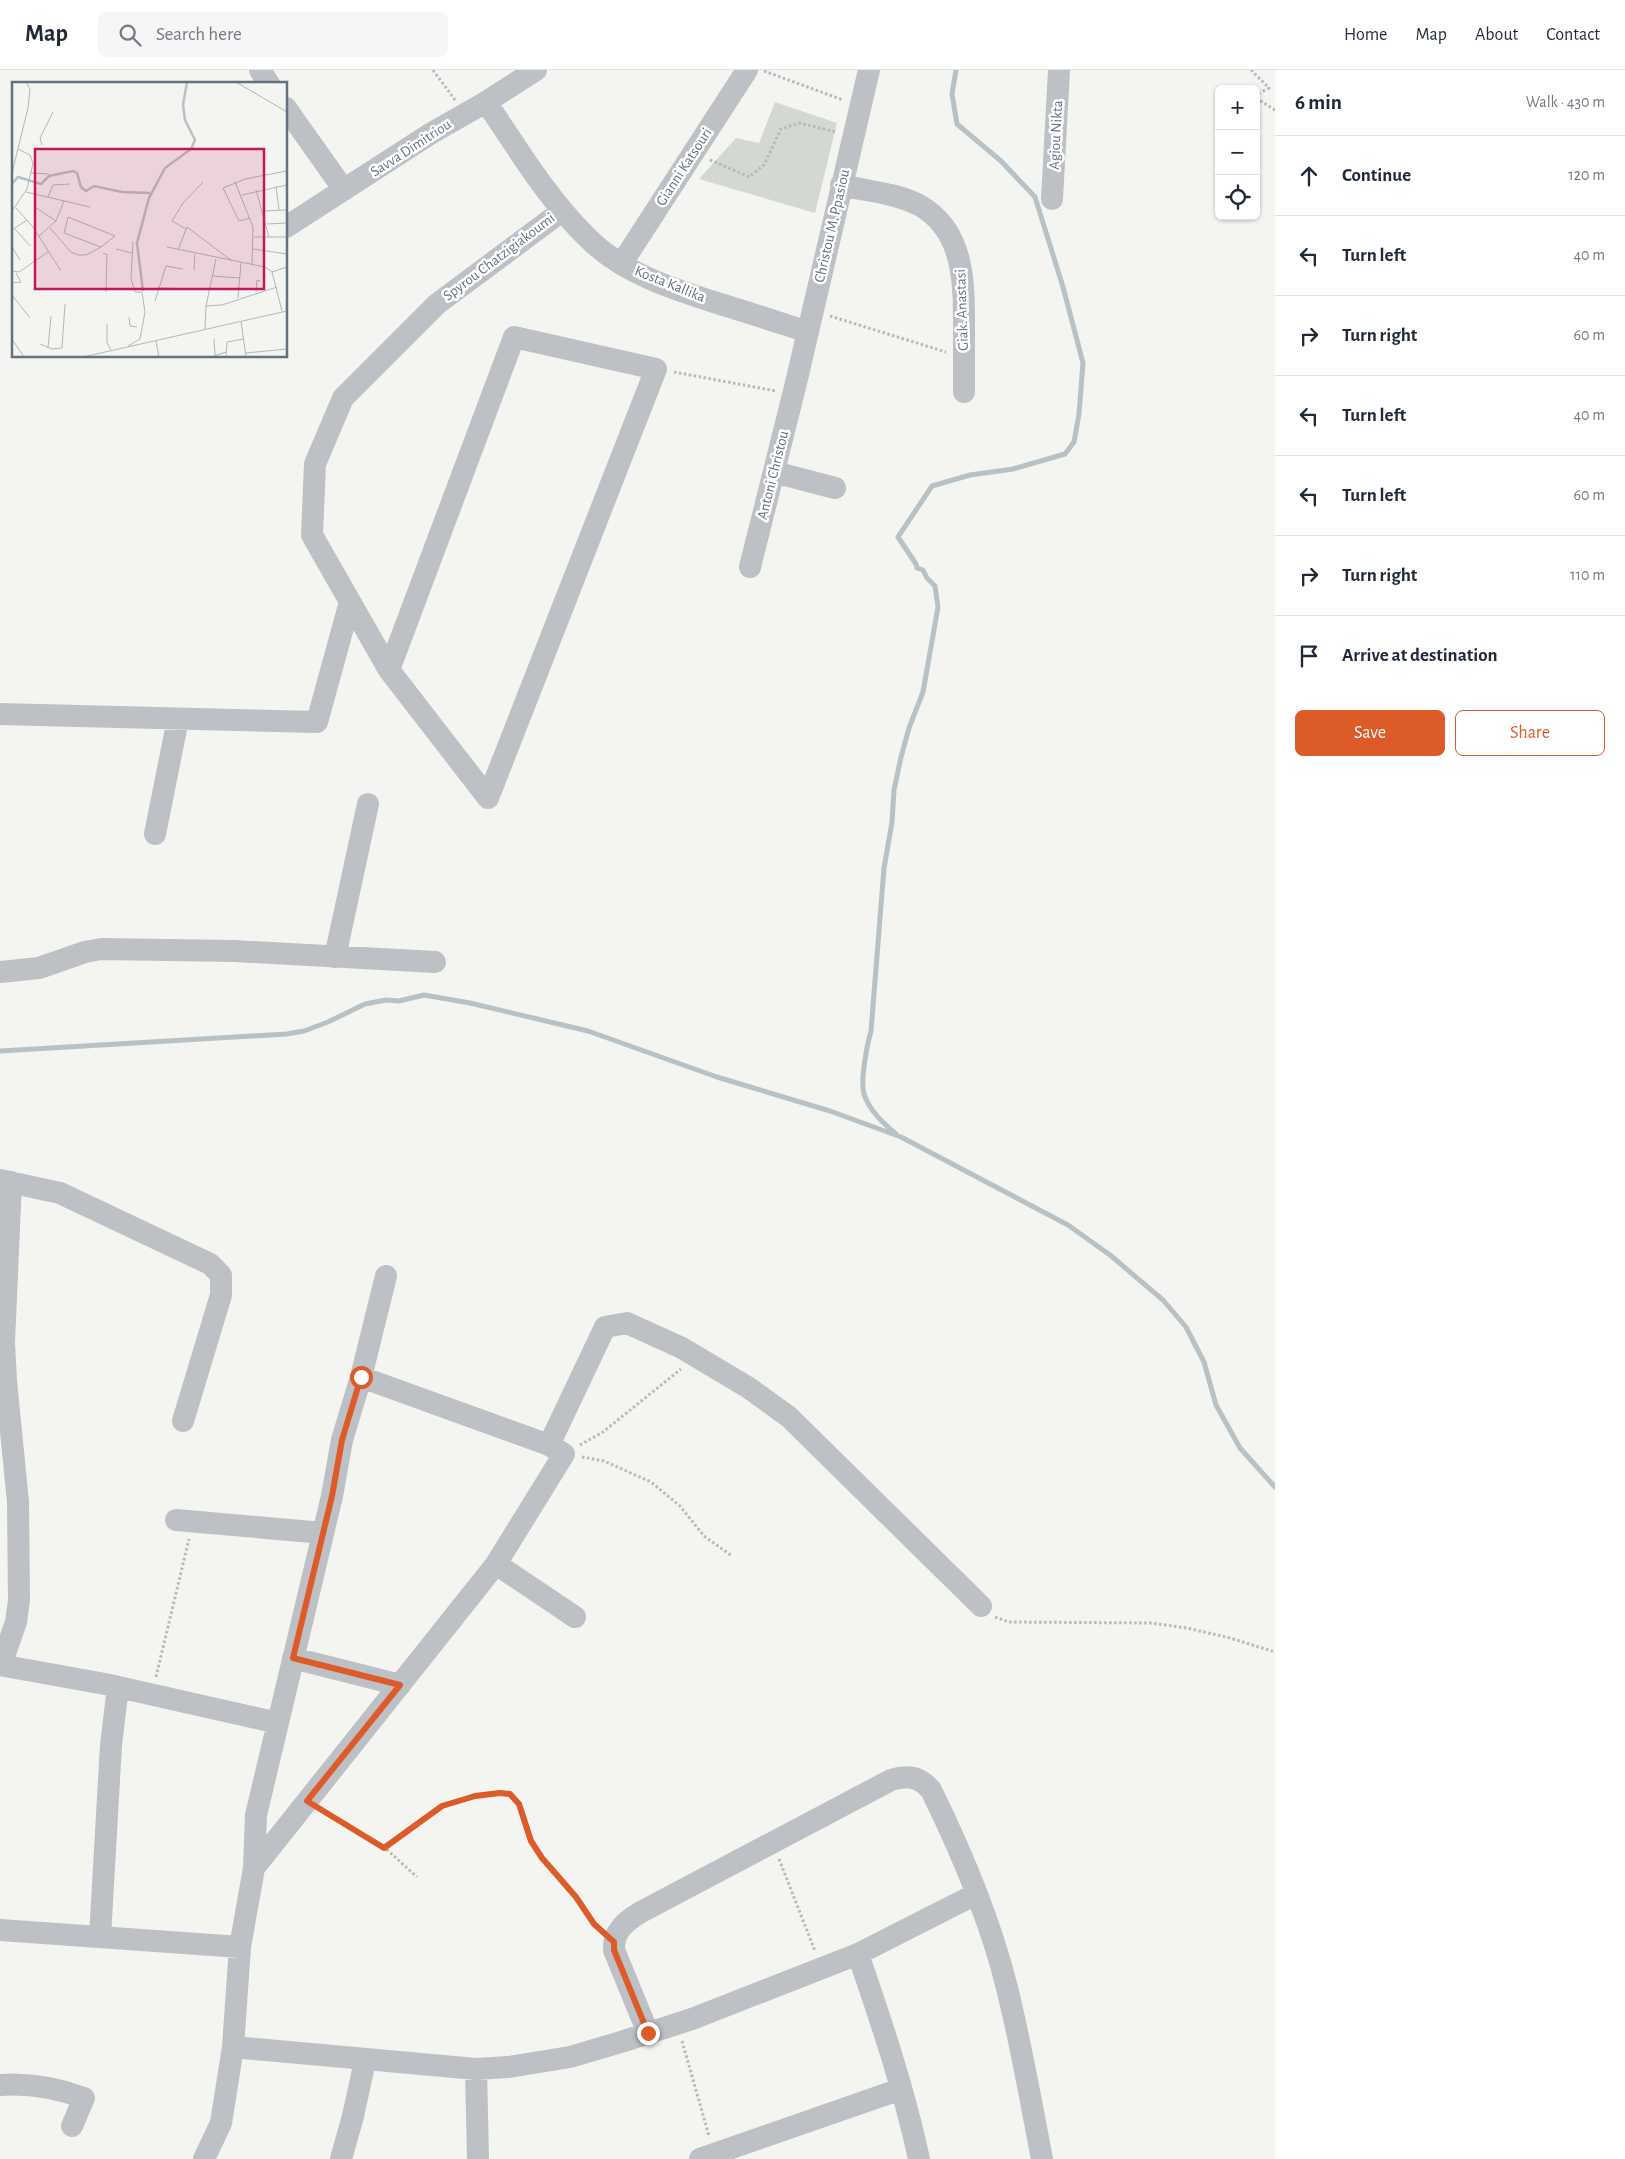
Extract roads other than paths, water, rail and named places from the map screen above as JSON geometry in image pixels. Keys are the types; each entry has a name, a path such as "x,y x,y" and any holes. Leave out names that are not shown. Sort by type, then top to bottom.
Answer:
{"street":[{"path":"260,70 268,82"},
{"name":"Savva Dimitriou","path":"288,226 430,134 486,102 536,70"},
{"name":"Gianni Katsouri","path":"622,264 747,70"},
{"name":"Christou M. Ppasiou","path":"795,388 869,70"},
{"name":"Agiou Nikta","path":"1052,199 1059,70"},
{"name":"Kosta Kallika","path":"486,102 562,211 593,243 622,264 650,280 676,290 810,321"},
{"path":"288,111 344,190"},
{"name":"Giak. Anastasi","path":"841,186 910,202 927,210 944,226 955,246 963,279 964,392"},
{"name":"Spyrou Chatzigiakoumi","path":"389,670 514,337 656,369 488,798 389,670 312,535 315,464 343,398 437,304 562,211"},
{"name":"Antoni Christou","path":"750,567 795,388"},
{"path":"774,472 835,488"},
{"path":"0,714 317,722 350,602"},
{"path":"155,834 178,718"},
{"path":"335,957 368,804"},
{"path":"0,972 39,968 85,952 101,949 234,951 434,962"},
{"path":"183,1420 221,1296 221,1275 210,1264 60,1194 5,1181 4,1342 18,1502 19,1600 16,1622 0,1665 152,1694 278,1723"},
{"path":"204,2159 220,2123 233,2047 240,1947 254,1868 256,1816 323,1533 342,1440 361,1377 386,1276"},
{"path":"254,1868 496,1564 557,1450 605,1327 627,1323 697,1357 749,1388 789,1417 980,1606"},
{"path":"361,1377 557,1450"},
{"path":"185,1521 323,1533"},
{"path":"496,1564 575,1617"},
{"path":"293,1658 400,1685"},
{"path":"100,1937 111,1745 118,1687"},
{"path":"648,2033 614,1950 614,1942 621,1927 641,1912 891,1780 914,1776 925,1783 931,1790 955,1839 995,1946 1007,1988 1042,2159"},
{"path":"233,2047 365,2061 476,2069 509,2067 570,2056 677,2024 822,1969 858,1954 976,1894"},
{"path":"0,1930 240,1947"},
{"path":"858,1954 880,2017 919,2159"},
{"path":"342,2159 365,2061"},
{"path":"476,2069 478,2159"},
{"path":"0,2084 53,2088 84,2098 72,2126"},
{"path":"710,2158 901,2089"}],"waterway":[{"path":"896,1134 877,1116 866,1100 863,1088 863,1072 871,1031 884,868 892,822 894,790 909,728 923,692 938,607 935,586 927,578 923,570 917,568 898,537 932,486 970,475 1013,469 1065,454 1074,442 1079,414 1083,363 1063,287 1035,197 1001,161 957,124 952,94 956,70"},
{"path":"0,1051 287,1034 304,1031 328,1022 365,1004 386,1000 399,1001 424,995 470,1003 588,1031 717,1077 830,1111 901,1137 1068,1225 1110,1255 1163,1300 1186,1327 1204,1362 1216,1405 1240,1448 1275,1487"}]}
